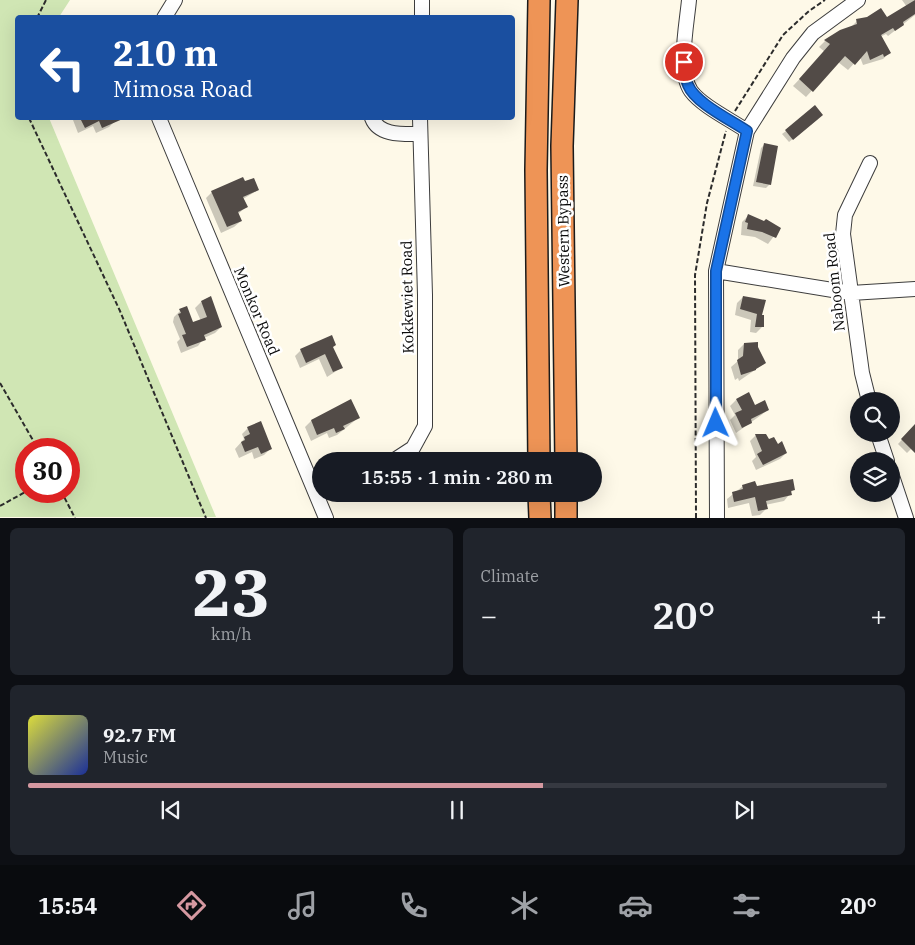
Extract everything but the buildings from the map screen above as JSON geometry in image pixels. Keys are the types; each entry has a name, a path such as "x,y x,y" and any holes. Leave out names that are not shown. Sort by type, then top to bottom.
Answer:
{"highway":[{"name":"Western Bypass","path":"566,452 562,146 567,0"},
{"name":"Western Bypass","path":"537,5 536,170 539,452"},
{"path":"540,502 540,518"},
{"path":"566,502 566,518"}],"street":[{"path":"166,15 175,0"},
{"path":"422,0 422,15"},
{"path":"689,0 684,62 688,84 702,102 747,131"},
{"path":"717,518 716,271 747,131 793,58 813,32 858,0"},
{"name":"Monkor Road","path":"160,120 312,478"},
{"path":"374,120 380,128 388,132 420,134"},
{"name":"Kokkewiet Road","path":"407,452 413,448 424,426 424,294 420,120"},
{"name":"Naboom Road","path":"867,392 862,373 843,224 849,205 870,163"},
{"path":"716,271 851,293 915,289"},
{"path":"900,500 906,518"},
{"name":"Monkor Road","path":"321,502 326,518"}],"path":[{"path":"38,15 46,0"},
{"path":"30,120 120,311 206,518"},
{"path":"0,383 32,438"},
{"path":"0,506 15,498"},
{"path":"67,503 75,518"}],"green space":[{"path":"0,0 70,0 60,15 15,15 15,120 50,120 216,517 0,517"}],"route":[{"path":"684,62 688,84 692,92 702,102 747,131 723,232 716,271 716,423"}]}
